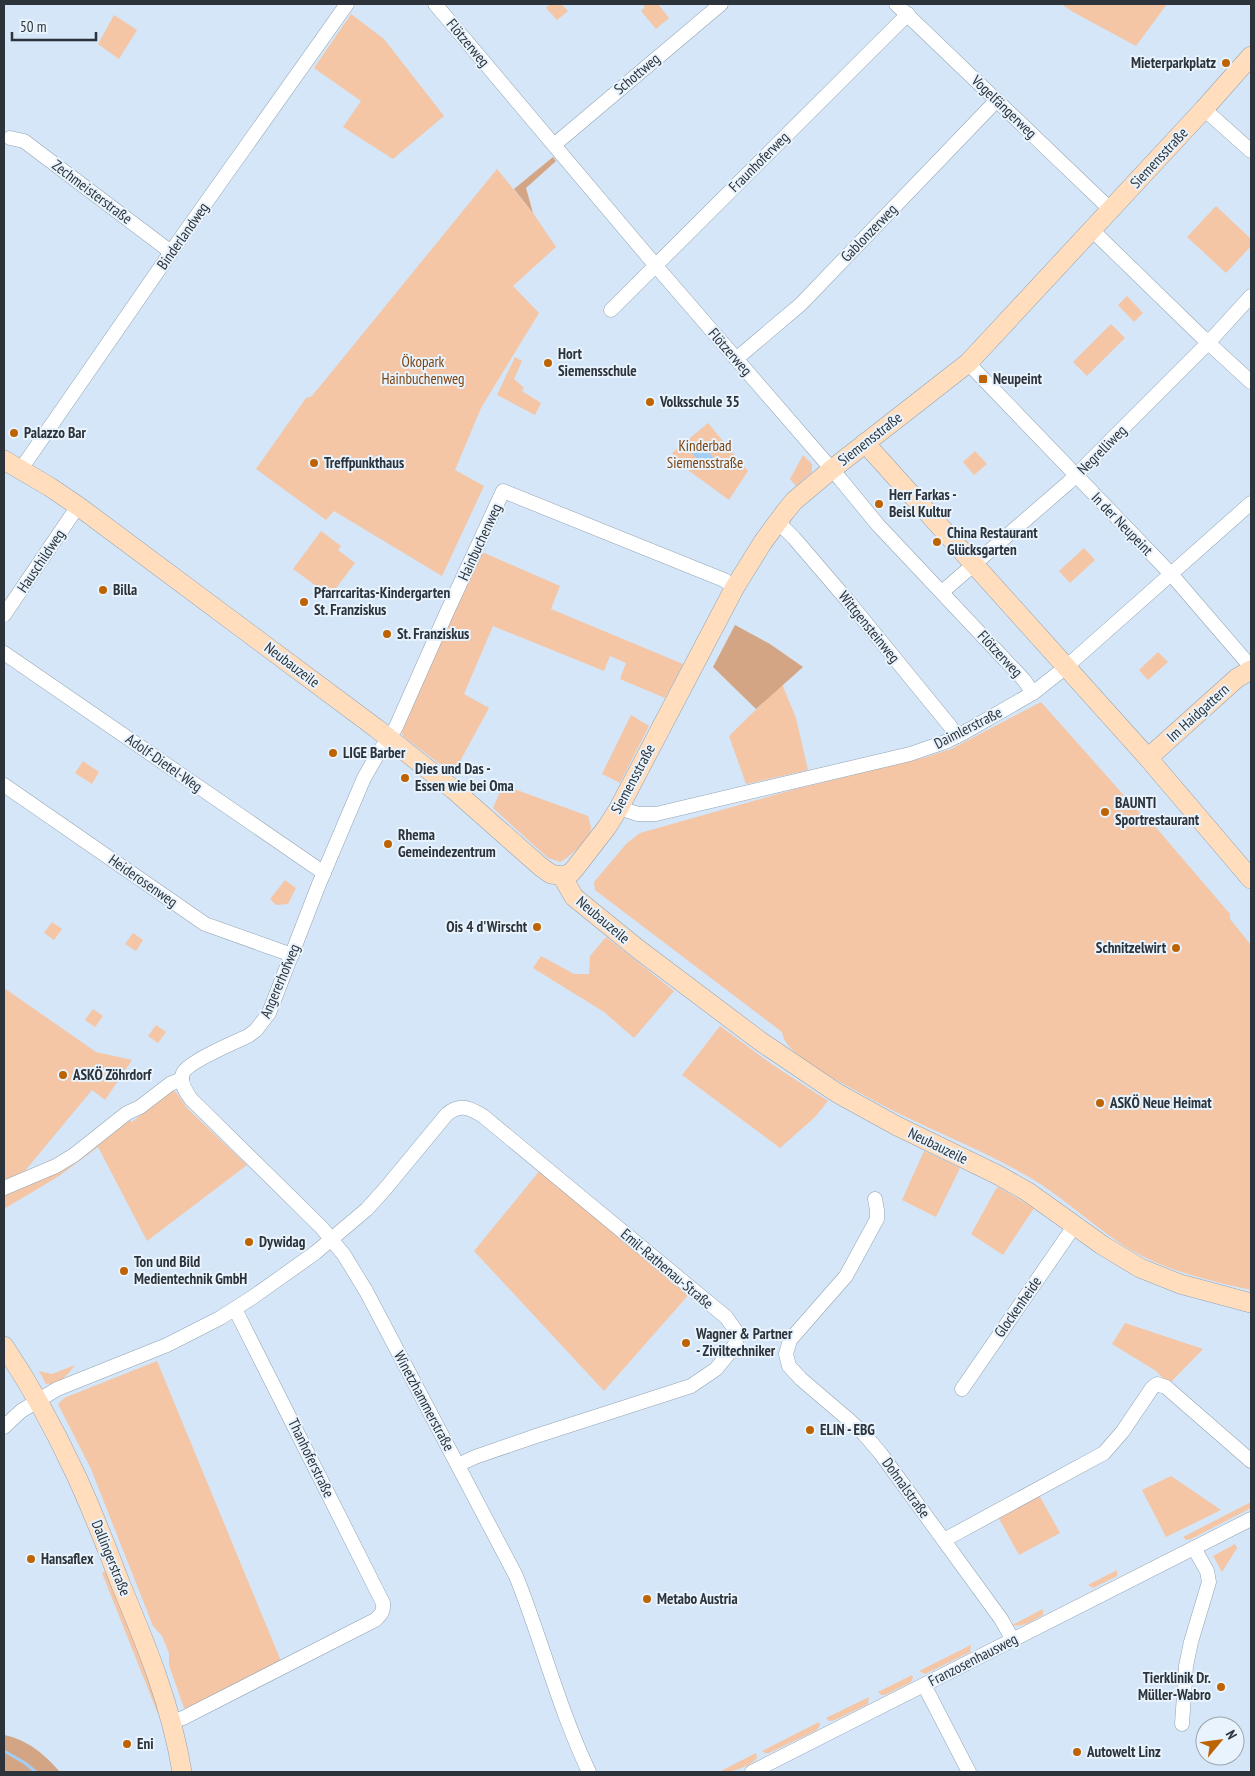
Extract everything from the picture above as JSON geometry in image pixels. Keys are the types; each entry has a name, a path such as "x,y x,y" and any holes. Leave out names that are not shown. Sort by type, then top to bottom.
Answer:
{"street":[{"name":"Binderlandweg","path":"21,469 171,252 347,4"},
{"name":"Flötzerweg","path":"435,4 878,525 1024,680 1033,693"},
{"name":"Schottweg","path":"554,145 721,4"},
{"name":"Vogelfängerweg","path":"896,4 1111,210"},
{"name":"Fraunhoferweg","path":"611,310 908,14"},
{"name":"Siemensstraße","path":"562,876 571,872 576,867 607,827 735,587 778,522 794,502 831,470 968,363 1204,110 1251,56"},
{"name":"Gablonzerweg","path":"736,359 801,304 997,100"},
{"path":"1204,110 1251,151"},
{"name":"Zechmeisterstraße","path":"10,138 24,141 171,252"},
{"path":"1092,230 1251,382"},
{"name":"Negrelliweg","path":"942,592 1076,475 1209,342 1251,296"},
{"name":"In der Neupeint","path":"968,363 1171,574 1251,669"},
{"path":"865,443 1148,758 1250,875"},
{"name":"Neubauzeile","path":"4,460 78,506 389,738 454,790 541,867 551,874 562,876 574,897 638,949 697,995 803,1071 837,1093 897,1126 998,1175 1028,1192 1126,1260 1155,1275 1180,1284 1251,1303"},
{"name":"Hainbuchenweg","path":"389,738 396,727 503,491 724,580 735,587"},
{"name":"Daimlerstraße","path":"618,808 638,814 656,814 910,754 957,736 1033,693 1066,667 1251,503"},
{"name":"Hauschildweg","path":"4,615 78,506"},
{"name":"Wittgensteinweg","path":"778,522 848,601 957,736"},
{"name":"Adolf-Dietel-Weg","path":"4,653 324,873"},
{"name":"Im Haidgattern","path":"1148,758 1237,678 1251,669"},
{"name":"Angererhofweg","path":"4,1188 56,1166 74,1155 128,1113 170,1084 182,1079 183,1073 192,1064 248,1036 264,1022 275,1000 324,873 364,778 389,738"},
{"name":"Heiderosenweg","path":"4,785 205,924 292,955"},
{"name":"Winetzhammerstraße","path":"182,1079 186,1093 191,1099 321,1226 344,1255 366,1291 516,1576 532,1615 568,1726 589,1772"},
{"name":"Emil-Rathenau-Straße","path":"332,1239 373,1202 452,1109 467,1107 483,1116 711,1305 731,1324 737,1338 730,1352 716,1369 691,1386 527,1439 458,1465"},
{"name":"Dohnalstraße","path":"875,1200 876,1220 855,1261 834,1291 790,1340 786,1354 789,1366 801,1379 864,1434 895,1472 1001,1619 1013,1640"},
{"name":"Glockenheide","path":"962,1389 1075,1225"},
{"path":"4,1427 21,1411 57,1389 166,1345 220,1318 315,1253 332,1239"},
{"name":"Thanhoferstraße","path":"172,1721 183,1718 375,1620 384,1609 235,1308"},
{"name":"Dallingerstraße","path":"4,1346 38,1401 74,1470 103,1538 145,1642 172,1721 182,1772"},
{"path":"944,1540 1104,1453 1123,1431 1152,1388 1157,1384 1166,1387 1251,1461"},
{"name":"Franzosenhausweg","path":"752,1772 1251,1519"},
{"path":"1182,1724 1186,1666 1190,1642 1209,1582 1207,1572 1194,1548"},
{"path":"924,1685 969,1772"}],"green space":[{"path":"550,4 561,4 568,11 557,20 546,8"},
{"path":"642,4 658,4 669,18 656,29 641,11 645,7"},
{"path":"1061,4 1167,4 1136,46"},
{"path":"351,14 384,39 444,116 393,159 343,127 361,101 314,68"},
{"path":"114,15 137,30 119,59 98,44"},
{"name":"Ökopark Hainbuchenweg","path":"497,169 533,213 556,247 513,286 539,313 481,408 455,470 484,486 442,576 334,511 326,520 256,469 306,398 312,396"},
{"path":"1216,206 1251,239 1251,246 1226,273 1187,237"},
{"path":"1127,296 1143,313 1134,322 1118,305"},
{"path":"1111,324 1125,338 1087,376 1073,362"},
{"path":"515,357 522,361 514,379 524,388 522,391 541,403 535,415 497,395"},
{"name":"Kinderbad Siemensstraße","path":"708,423 748,471 729,500 688,470 672,453"},
{"path":"975,451 987,464 974,475 963,462"},
{"path":"803,455 812,464 812,472 796,486 790,479"},
{"path":"321,531 341,546 338,550 355,563 330,596 293,569"},
{"path":"1084,548 1095,560 1070,583 1059,571"},
{"path":"482,552 560,586 551,609 683,664 665,698 620,679 626,663 610,656 604,671 493,626 464,694 489,708 453,774 404,737 401,732 405,720"},
{"path":"1158,652 1168,662 1148,680 1139,670"},
{"path":"782,684 796,718 808,770 746,784 729,736"},
{"path":"1041,702 1145,819 1147,817 1230,914 1230,919 1251,945 1251,1290 1211,1281 1146,1258 1117,1241 1034,1180 991,1157 881,1105 827,1075 792,1050 785,1041 782,1032 595,890 594,882 627,843 640,833 796,789 923,758 951,749"},
{"path":"631,715 649,726 620,783 602,774"},
{"path":"83,761 99,772 92,784 75,773"},
{"path":"503,785 588,816 591,829 587,838 564,860 560,862 548,858 493,808"},
{"path":"285,880 296,888 288,904 276,905 270,899"},
{"path":"52,922 62,929 54,940 44,933"},
{"path":"133,933 143,940 136,951 125,944"},
{"path":"606,937 674,991 634,1038 604,1012 533,968 541,956 574,974 589,974 590,956"},
{"name":"ASKÖ Zöhrdorf","path":"4,988 96,1052 132,1060 105,1100 92,1090 24,1172 4,1182"},
{"path":"93,1009 103,1016 95,1027 85,1020"},
{"path":"156,1025 166,1032 158,1043 148,1036"},
{"path":"720,1026 773,1065 828,1101 815,1117 780,1148 682,1075"},
{"path":"172,1090 176,1092 188,1109 247,1165 147,1241 98,1147 59,1176 4,1209 4,1194 128,1119 132,1122"},
{"path":"924,1151 960,1168 936,1217 902,1200"},
{"path":"541,1169 691,1292 604,1391 474,1251"},
{"path":"998,1187 1034,1208 1003,1255 971,1234"},
{"path":"1125,1323 1203,1349 1169,1384 1156,1371 1112,1344"},
{"path":"157,1361 281,1661 189,1709 184,1708 169,1665 169,1653 162,1636 153,1626 91,1469 58,1404 64,1398"},
{"path":"75,1365 63,1379 51,1384 46,1384 39,1371 52,1374"},
{"path":"1171,1476 1221,1510 1166,1537 1142,1490"},
{"path":"1039,1495 1060,1533 1019,1555 998,1517"},
{"path":"1251,1502 1251,1508 1191,1539 1186,1540 1183,1537"},
{"path":"1235,1544 1237,1548 1222,1572 1213,1556"},
{"path":"1117,1570 1117,1576 1093,1588 1088,1585"},
{"path":"106,1571 142,1660 158,1714 102,1573"},
{"path":"1043,1609 1043,1615 1032,1621 1016,1626 1012,1625"},
{"path":"971,1645 970,1652 925,1674 919,1671"},
{"path":"912,1675 911,1682 885,1695 881,1695 878,1692"},
{"path":"869,1697 868,1704 835,1720 829,1721 826,1718"},
{"path":"819,1722 820,1725 817,1730 769,1753 762,1751"},
{"path":"756,1753 757,1758 744,1767 719,1772"}],"shaded area":[{"path":"553,157 556,161 526,188 533,213 514,189"},
{"path":"735,625 770,644 803,667 756,709 713,667"},
{"path":"4,1735 28,1744 48,1759 60,1772 4,1772"}],"water":[{"path":"702,444 717,462 707,470 692,453"}],"waterway":[{"path":"4,1751 36,1772"}],"place":[{"name":"Mieterparkplatz","path":"1226,63"},
{"name":"Hort Siemensschule","path":"548,363"},
{"name":"Neupeint","path":"983,379"},
{"name":"Volksschule 35","path":"650,402"},
{"name":"Palazzo Bar","path":"14,433"},
{"name":"Treffpunkthaus","path":"314,463"},
{"name":"Herr Farkas - Beisl Kultur","path":"879,504"},
{"name":"China Restaurant Glücksgarten","path":"937,542"},
{"name":"Billa","path":"103,590"},
{"name":"Pfarrcaritas-Kindergarten St. Franziskus","path":"304,602"},
{"name":"St. Franziskus","path":"387,634"},
{"name":"LIGE Barber","path":"333,753"},
{"name":"Dies und Das - Essen wie bei Oma","path":"405,778"},
{"name":"BAUNTI Sportrestaurant","path":"1105,812"},
{"name":"Rhema Gemeindezentrum","path":"388,844"},
{"name":"Ois 4 d'Wirscht","path":"537,927"},
{"name":"Schnitzelwirt","path":"1176,948"},
{"name":"ASKÖ Zöhrdorf","path":"63,1075"},
{"name":"ASKÖ Neue Heimat","path":"1100,1103"},
{"name":"Dywidag","path":"249,1242"},
{"name":"Ton und Bild Medientechnik GmbH","path":"124,1271"},
{"name":"Wagner & Partner - Ziviltechniker","path":"686,1343"},
{"name":"ELIN - EBG","path":"810,1430"},
{"name":"Hansaflex","path":"31,1559"},
{"name":"Metabo Austria","path":"647,1599"},
{"name":"Tierklinik Dr. Müller-Wabro","path":"1221,1687"},
{"name":"Eni","path":"127,1744"},
{"name":"Autowelt Linz","path":"1077,1752"}]}
